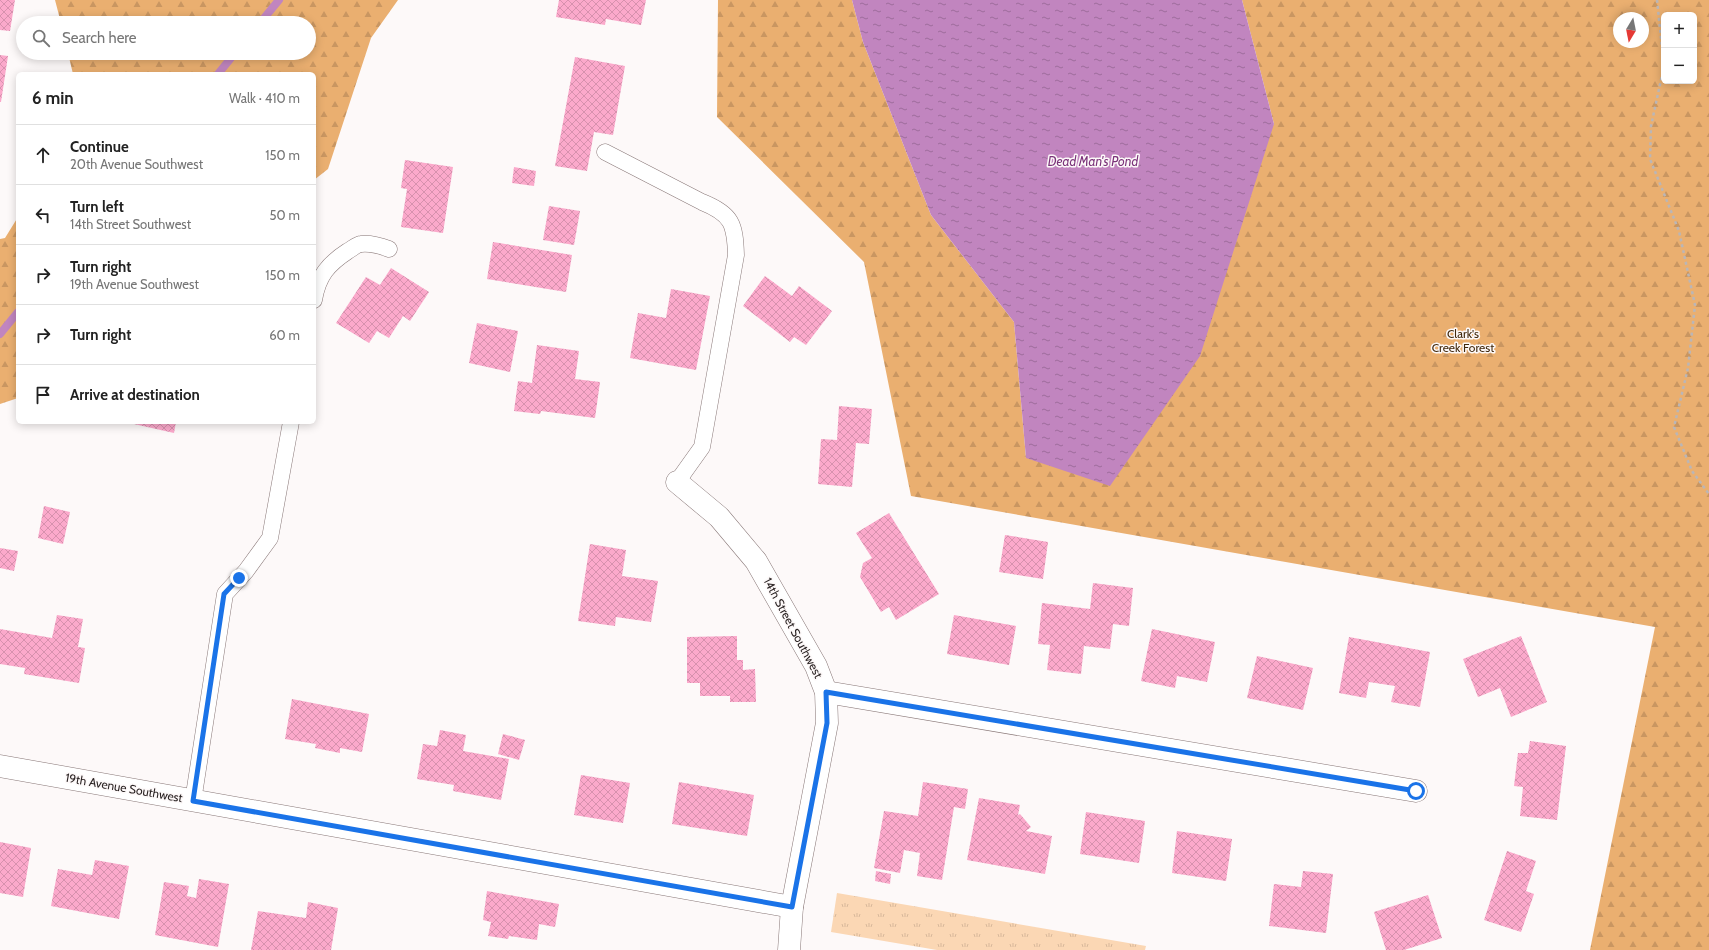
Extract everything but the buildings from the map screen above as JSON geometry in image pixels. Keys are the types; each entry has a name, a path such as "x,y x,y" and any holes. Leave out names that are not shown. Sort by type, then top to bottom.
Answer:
{"street":[{"name":"14th Street Southwest","path":"677,482 720,518 756,561 802,639 816,666 826,692 827,723 792,907 789,950"},
{"path":"826,692 1416,791"},
{"name":"19th Avenue Southwest","path":"0,766 792,907"}],"lane":[{"path":"605,152 718,209 733,226 736,255 702,447 677,482"},
{"path":"316,288 326,268 360,244 381,246 389,249"},
{"path":"193,801 224,594 246,571 270,538 291,424"}],"path":[{"path":"1658,0 1664,66 1651,126 1650,158 1679,231 1695,305 1688,368 1674,428 1692,471 1709,494"}],"green space":[{"path":"55,0 398,0 371,38 328,169 316,178 316,72 73,72 70,60 316,60 316,16 59,16"},
{"name":"Clark's Creek Forest","path":"718,0 852,0 863,42 931,215 1014,322 1026,458 1274,124 1242,0 1709,0 1709,950 1590,950 1655,627 911,496 864,262 717,117"},
{"path":"16,220 16,399 0,404 0,239 5,238"},
{"path":"837,893 1146,946 1145,950 937,950 831,932"}],"water":[{"name":"Dead Man's Pond","path":"852,0 1242,0 1274,124 1200,356 1110,486 1026,458 1014,322 931,215 863,42"}],"waterway":[{"path":"266,16 279,0"},
{"path":"220,72 229,60"},
{"path":"0,334 16,314"}],"route":[{"path":"239,578 224,594 193,801 792,907 827,723 826,692 1416,791"}]}
